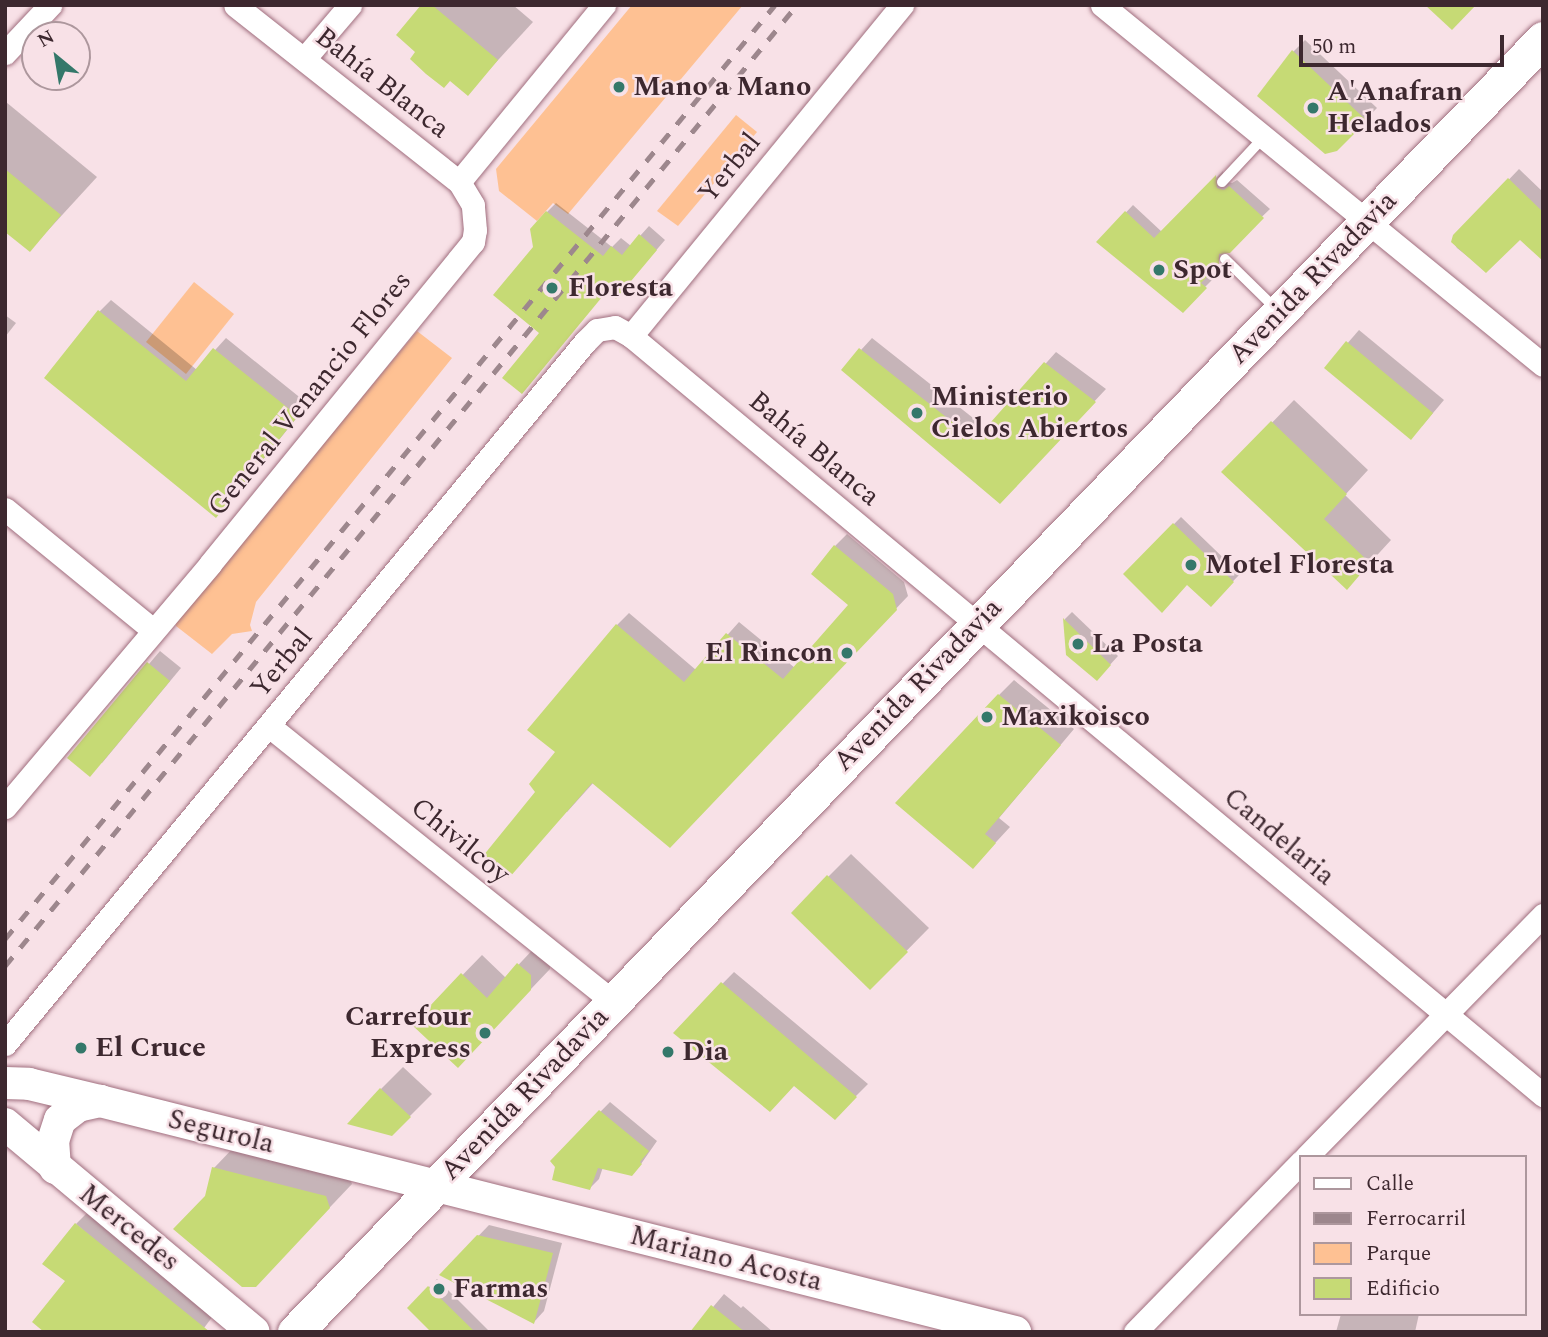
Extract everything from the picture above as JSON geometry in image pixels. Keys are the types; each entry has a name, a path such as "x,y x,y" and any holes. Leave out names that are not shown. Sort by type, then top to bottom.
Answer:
{"main road":[{"name":"Avenida Rivadavia","path":"295,1332 1543,39"}],"street":[{"path":"5,53 50,5"},
{"name":"Bahía Blanca","path":"235,5 459,182"},
{"path":"304,59 350,5"},
{"path":"459,182 604,5"},
{"name":"Yerbal","path":"631,336 902,5"},
{"path":"1102,5 1543,365"},
{"name":"General Venancio Flores","path":"5,807 473,242 473,205 459,182"},
{"name":"Bahía Blanca","path":"609,326 631,336 977,624"},
{"name":"Yerbal","path":"5,1044 585,342 597,330 609,326"},
{"path":"5,509 153,630"},
{"name":"Candelaria","path":"977,624 1543,1095"},
{"name":"Chivilcoy","path":"270,726 613,1002"},
{"path":"1308,1155 1543,915"},
{"name":"Segurola","path":"5,1083 29,1084 100,1101 436,1188"},
{"path":"55,1168 52,1141 61,1120 78,1106 100,1101"},
{"name":"Mercedes","path":"5,1124 254,1332"},
{"path":"1135,1332 1300,1163"},
{"name":"Mariano Acosta","path":"436,1188 1015,1332"}],"lane":[{"path":"1222,182 1263,138"},
{"path":"1225,259 1280,312"}],"green space":[{"name":"Mano a Mano","path":"632,5 743,5 568,214 553,203 537,221 499,191 496,169"},
{"path":"736,115 757,132 678,226 657,211"},
{"path":"194,282 234,314 186,374 146,342"},
{"path":"417,331 452,358 256,602 250,625 252,631 232,634 212,654 176,626 176,621"}],"building":[{"path":"421,5 432,5 498,60 468,96 450,81 444,88 426,74 410,59 415,52 396,35"},
{"path":"1425,5 1476,5 1452,30"},
{"name":"A'Anafran Helados","path":"1292,50 1367,121 1337,151 1325,154 1257,96"},
{"path":"5,169 61,215 30,252 5,232"},
{"path":"1216,175 1217,188 1224,190 1229,186 1264,218 1230,253 1219,254 1219,264 1201,283 1207,288 1183,313 1096,242 1125,211 1154,238"},
{"path":"1508,178 1543,212 1543,261 1520,240 1486,273 1451,242 1453,235"},
{"path":"546,211 603,256 611,246 622,255 639,234 657,250 616,299 607,291 522,394 502,378 539,333 493,295 533,247 530,229"},
{"path":"98,310 186,381 213,348 298,416 216,518 44,378"},
{"path":"1346,341 1433,413 1411,440 1324,368"},
{"path":"859,348 975,440 1044,362 1096,402 1000,504 841,370"},
{"path":"1271,421 1347,494 1324,519 1370,563 1347,590 1221,472"},
{"path":"1173,523 1234,582 1211,607 1187,585 1162,613 1123,574"},
{"path":"834,545 893,594 897,610 670,848 592,783 509,878 483,856 535,792 529,784 555,752 527,730 616,624 684,682 726,633 783,679 848,605 811,574"},
{"name":"La Posta","path":"1063,618 1111,665 1097,681 1066,655"},
{"path":"147,662 170,681 90,777 67,758"},
{"path":"998,694 1061,745 985,834 996,843 973,869 895,803"},
{"path":"827,875 908,952 870,990 791,913"},
{"path":"517,963 531,975 531,990 458,1068 412,1025 461,973 487,998"},
{"path":"721,982 857,1097 835,1120 794,1086 770,1112 673,1033"},
{"path":"380,1088 411,1117 392,1136 347,1124"},
{"path":"599,1110 649,1151 640,1162 642,1164 632,1176 598,1168 590,1190 552,1180 555,1167 550,1161"},
{"path":"212,1167 326,1196 330,1208 256,1287 242,1287 173,1229 205,1196"},
{"path":"75,1223 210,1332 44,1332 32,1322 65,1281 42,1264"},
{"path":"477,1235 553,1253 534,1324 439,1275"},
{"path":"428,1286 475,1332 431,1332 407,1308"},
{"path":"711,1305 745,1332 690,1332"}],"railway":[{"path":"5,939 775,5"},
{"path":"5,966 797,5"}],"place":[{"name":"Mano a Mano","path":"619,87"},
{"name":"A'Anafran Helados","path":"1313,108"},
{"name":"Spot","path":"1159,270"},
{"name":"Floresta","path":"552,288"},
{"name":"Ministerio Cielos Abiertos","path":"917,413"},
{"name":"Motel Floresta","path":"1191,565"},
{"name":"La Posta","path":"1078,644"},
{"name":"El Rincon","path":"847,653"},
{"name":"Maxikoisco","path":"987,717"},
{"name":"Carrefour Express","path":"485,1033"},
{"name":"El Cruce","path":"81,1048"},
{"name":"Dia","path":"668,1052"},
{"name":"Farmas","path":"439,1289"}]}
